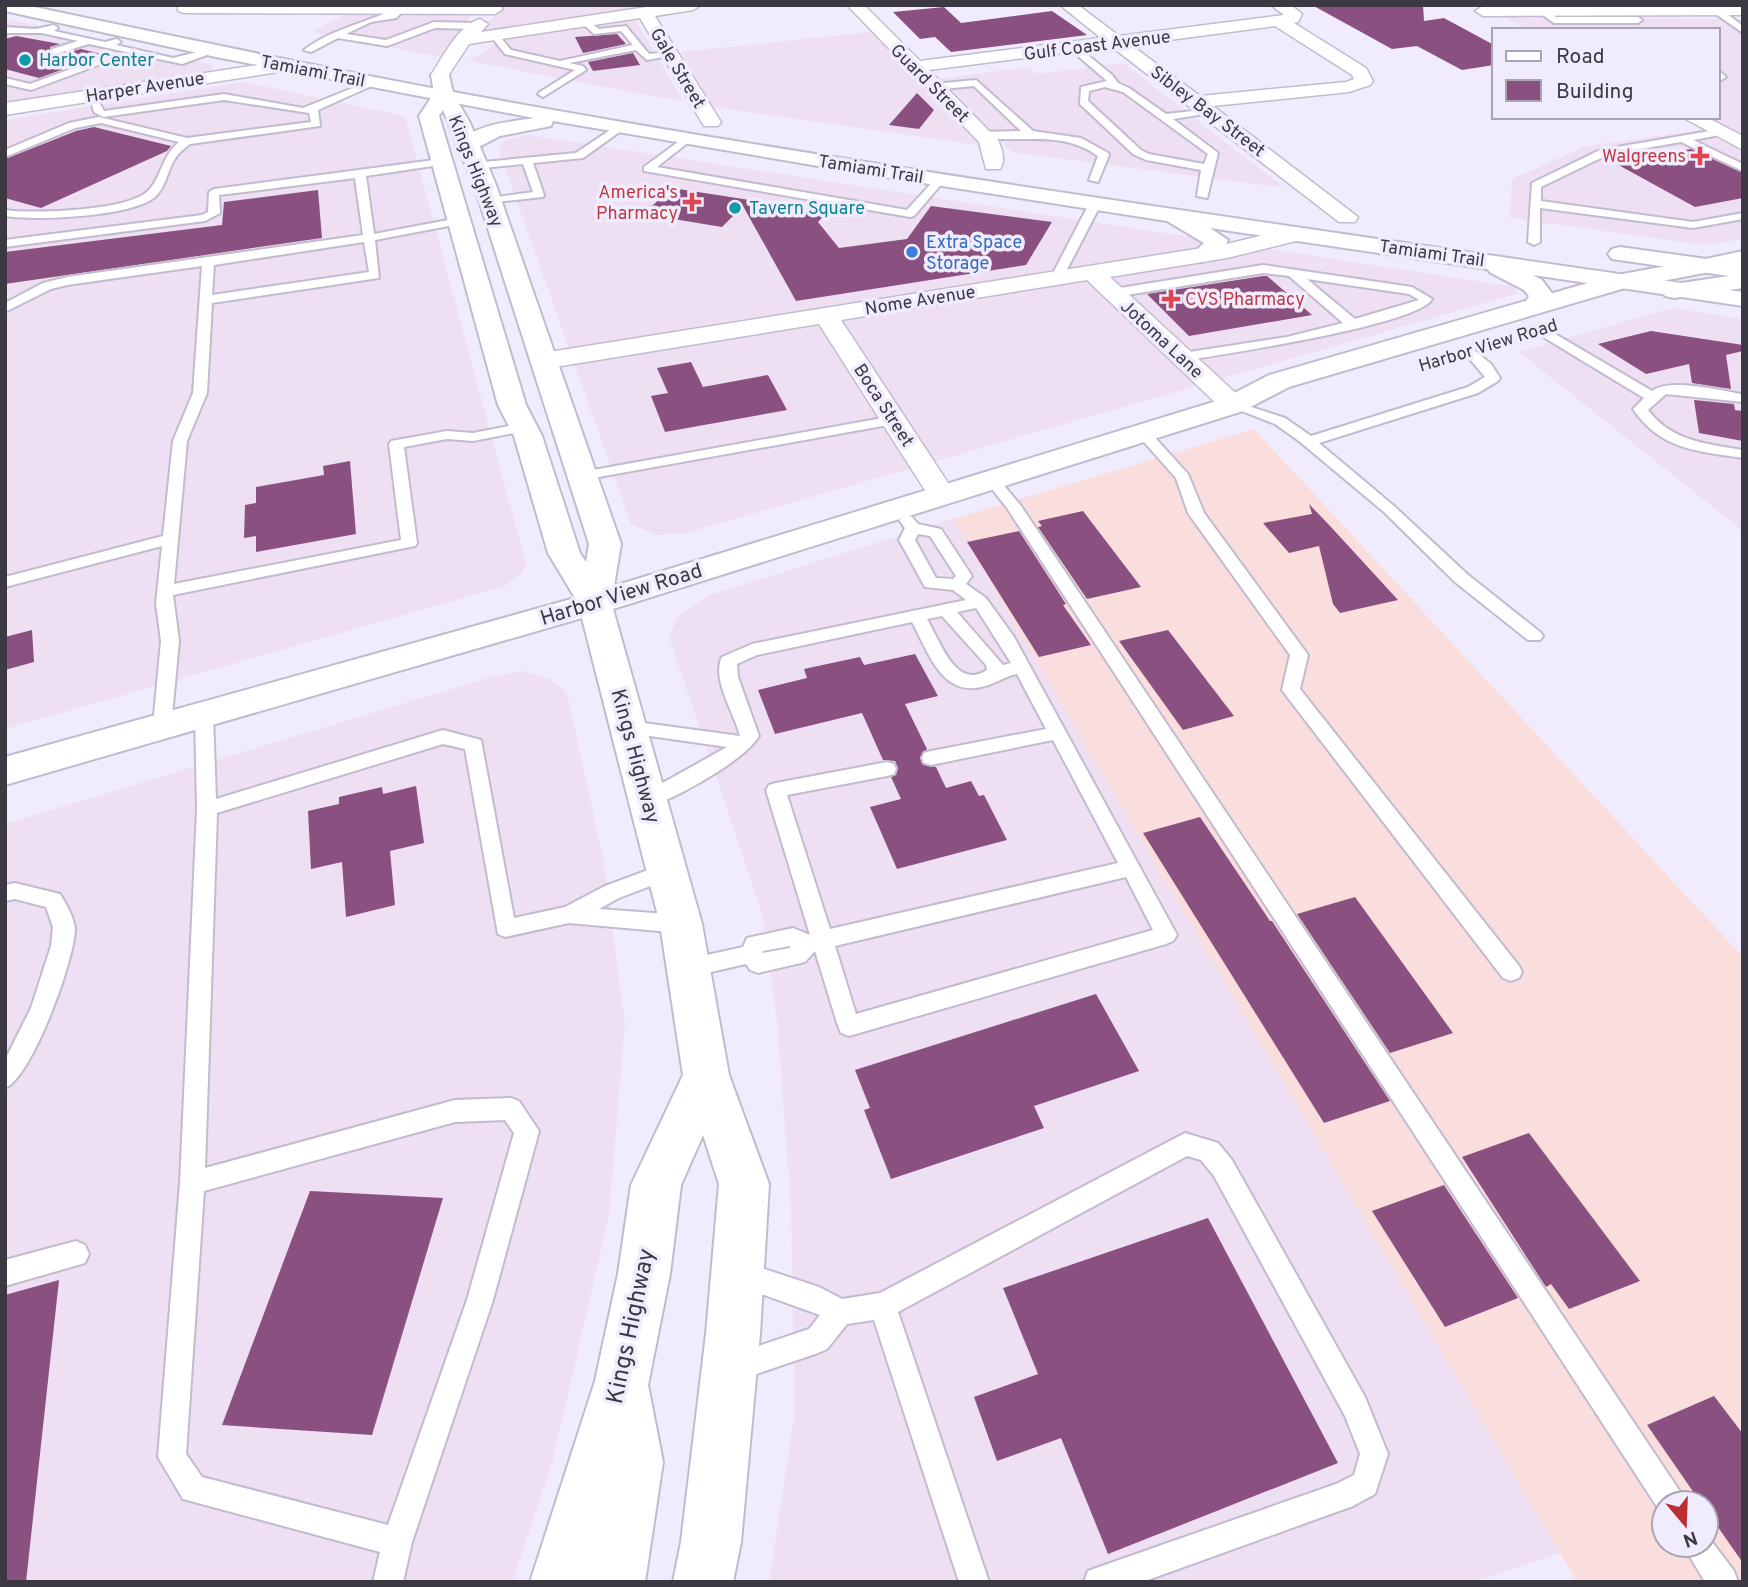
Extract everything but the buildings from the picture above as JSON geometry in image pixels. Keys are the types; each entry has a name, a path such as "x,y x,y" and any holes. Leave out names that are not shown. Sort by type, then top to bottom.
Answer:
{"main road":[{"name":"Tamiami Trail","path":"5,6 373,83 466,80"},
{"name":"Tamiami Trail","path":"302,49 334,55"},
{"name":"Tamiami Trail","path":"436,81 577,120 620,128 1167,215 1743,299"},
{"name":"Kings Highway","path":"436,81 456,115 492,208 605,544 595,603"},
{"name":"Kings Highway","path":"436,81 429,116 512,405 523,427 564,553 595,603 681,924 706,1075 744,1184 729,1370 711,1542 703,1582"},
{"name":"Tamiami Trail","path":"537,93 818,139"},
{"path":"470,156 494,131 515,126 577,120"},
{"path":"966,161 1018,169"},
{"path":"883,170 948,171 993,165"},
{"path":"1069,176 1121,184"},
{"path":"1176,192 1229,200"},
{"path":"459,221 492,208"},
{"name":"Tamiami Trail","path":"1308,211 1374,220"},
{"path":"1167,215 1216,240 1214,247 1203,255"},
{"name":"Tamiami Trail","path":"1507,239 1560,246"},
{"path":"1600,251 1743,271"},
{"name":"Harbor View Road","path":"1366,382 1469,350 1621,281 1743,258"},
{"path":"1478,259 1518,275 1533,285 1542,296 1538,317"},
{"name":"Harbor View Road","path":"5,771 595,603 906,518 942,495 1233,405 1279,381 1538,317 1743,281"},
{"name":"Harbor View Road","path":"1233,405 1301,401"},
{"name":"Kings Highway","path":"560,1582 622,1381 644,1274 656,1185 706,1075"},
{"path":"615,1582 635,1462 622,1381"}],"street":[{"path":"463,40 693,5"},
{"name":"Guard Street","path":"855,5 983,135 993,150 993,165"},
{"name":"Sibley Bay Street","path":"1068,5 1347,217"},
{"path":"182,17 399,15 496,7"},
{"path":"436,81 463,40 496,7"},
{"path":"1515,28 1483,11 1551,20 1638,20 1716,10 1741,23"},
{"name":"Gale Street","path":"645,13 711,122"},
{"path":"1202,107 1349,87 1364,81 1360,72 1280,14"},
{"name":"Gulf Coast Avenue","path":"914,67 1117,42 1280,14"},
{"name":"Harper Avenue","path":"5,109 285,66"},
{"path":"1695,119 1743,144"},
{"name":"Nome Avenue","path":"543,360 1203,255 1296,234"},
{"name":"Jotoma Lane","path":"1092,273 1233,405"},
{"name":"Boca Street","path":"825,315 942,495"}],"lane":[{"path":"302,49 339,36 369,20 399,15"},
{"path":"414,20 434,25 477,26"},
{"path":"5,30 44,31 75,22"},
{"path":"585,22 597,32 623,28 647,57 670,55"},
{"path":"339,36 387,43 434,25"},
{"path":"44,31 173,61 183,61 213,51"},
{"path":"5,36 18,32"},
{"path":"105,45 138,35"},
{"path":"494,35 508,52 575,65 581,70 537,93"},
{"path":"55,51 87,41"},
{"path":"558,62 638,47"},
{"path":"1074,48 1114,83 1166,117 1213,153 1213,159 1207,168 1203,196"},
{"path":"5,81 31,87 98,62"},
{"path":"5,154 73,125 101,118 224,97 295,110 313,109 373,83"},
{"path":"933,87 976,83 1030,134"},
{"path":"1114,83 1097,84 1084,89 1083,102 1146,157 1207,168"},
{"path":"92,96 101,118"},
{"path":"1166,117 1202,107"},
{"path":"101,118 187,141 316,124 313,109"},
{"path":"470,156 527,161 579,156 620,128"},
{"path":"1534,242 1536,185 1604,152 1721,132"},
{"path":"983,135 1030,134 1080,140 1104,155 1094,180"},
{"path":"1689,138 1743,162"},
{"path":"1689,138 1743,168"},
{"path":"686,139 648,169 910,214 940,180"},
{"path":"5,213 14,216 50,216 136,203 159,187 172,155 187,141"},
{"path":"492,208 539,195 527,161"},
{"path":"5,244 205,218 214,213 214,192 442,162"},
{"path":"205,300 375,275 360,174"},
{"path":"1056,279 1095,204"},
{"path":"1535,204 1693,225 1743,216"},
{"path":"5,308 47,286 67,281 369,238 459,221"},
{"path":"162,726 170,641 164,603 170,539 180,441 200,393 208,262"},
{"path":"1114,293 1252,270 1290,271 1412,291 1426,299 1424,303 1410,309 1288,341 1181,357"},
{"path":"1290,271 1354,325"},
{"path":"1538,317 1654,398"},
{"path":"1308,442 1473,390 1493,379 1486,366 1469,350"},
{"path":"1743,398 1678,389 1662,390 1640,410 1650,427 1670,438 1691,445 1743,454"},
{"path":"1233,405 1280,421 1308,442 1389,509 1461,578 1534,636"},
{"path":"582,476 894,420"},
{"path":"165,591 409,544 396,444 447,435 473,437 523,427"},
{"path":"1143,433 1183,477 1196,513 1299,655 1291,690 1511,972"},
{"path":"992,480 1021,518 1662,1489"},
{"path":"887,769 776,790 813,943 849,1026 1166,935 1008,640 979,602 957,585 931,583 907,540 906,518 935,532 964,576 957,585"},
{"path":"5,582 170,539"},
{"path":"648,800 746,743 750,736 729,677 728,662 752,650 979,602"},
{"path":"945,609 994,663 996,672"},
{"path":"916,615 952,676 966,684 983,681 996,672 1022,667"},
{"path":"204,715 207,809 192,1183 172,1457 193,1489 397,1542"},
{"path":"629,727 746,743"},
{"path":"931,758 1057,733"},
{"path":"207,809 443,737 474,745 505,928 569,915 681,924"},
{"path":"690,968 751,954 758,964 797,956 813,943 1131,868"},
{"path":"569,915 612,892 667,871"},
{"path":"5,893 15,891 53,900 64,928 46,996 18,1064 5,1078"},
{"path":"192,1183 455,1111 511,1109 527,1131 480,1300 397,1542 388,1582"},
{"path":"737,1273 819,1300 840,1312 883,1307 1185,1144 1209,1151 1223,1168 1355,1407 1374,1454 1365,1484 1343,1496 1099,1582"},
{"path":"5,1273 76,1254"},
{"path":"883,1307 974,1582"},
{"path":"729,1370 818,1339 840,1312"},
{"path":"1708,1559 1723,1582"}],"shaded area":[{"path":"504,5 672,5 478,35"},
{"path":"349,13 471,15 440,57 312,32"},
{"path":"1503,17 1743,19 1743,137 1708,119 1720,119 1720,28 1525,28"},
{"path":"5,18 212,65 212,69 5,103"},
{"path":"634,18 684,102 469,61 508,36"},
{"path":"870,32 984,146 713,107 681,52"},
{"path":"1123,63 1285,188 1012,152 936,79 1028,67 1037,74"},
{"path":"243,82 405,116 526,564 520,575 505,586 5,729 5,120"},
{"path":"1700,130 1743,151 1743,239 1705,245 1510,218 1512,179 1586,146"},
{"path":"528,135 1516,287 1516,294 686,533 656,535 631,524 498,148 508,139"},
{"path":"1672,308 1743,319 1743,531 1519,352"},
{"path":"1254,429 1743,957 1743,1582 1577,1582 953,519"},
{"path":"953,519 1560,1553 1473,1582 769,1582 795,1412 791,1208 777,1020 762,913 669,637 679,615 710,595"},
{"path":"523,671 550,679 567,693 603,857 625,1023 609,1215 553,1460 512,1582 5,1582 5,824 491,677"}],"place":[{"name":"Harbor Center","path":"25,60"},
{"name":"Walgreens","path":"1700,156"},
{"name":"America's Pharmacy","path":"692,202"},
{"name":"Tavern Square","path":"735,208"},
{"name":"Extra Space Storage","path":"912,252"},
{"name":"CVS Pharmacy","path":"1171,299"}]}
